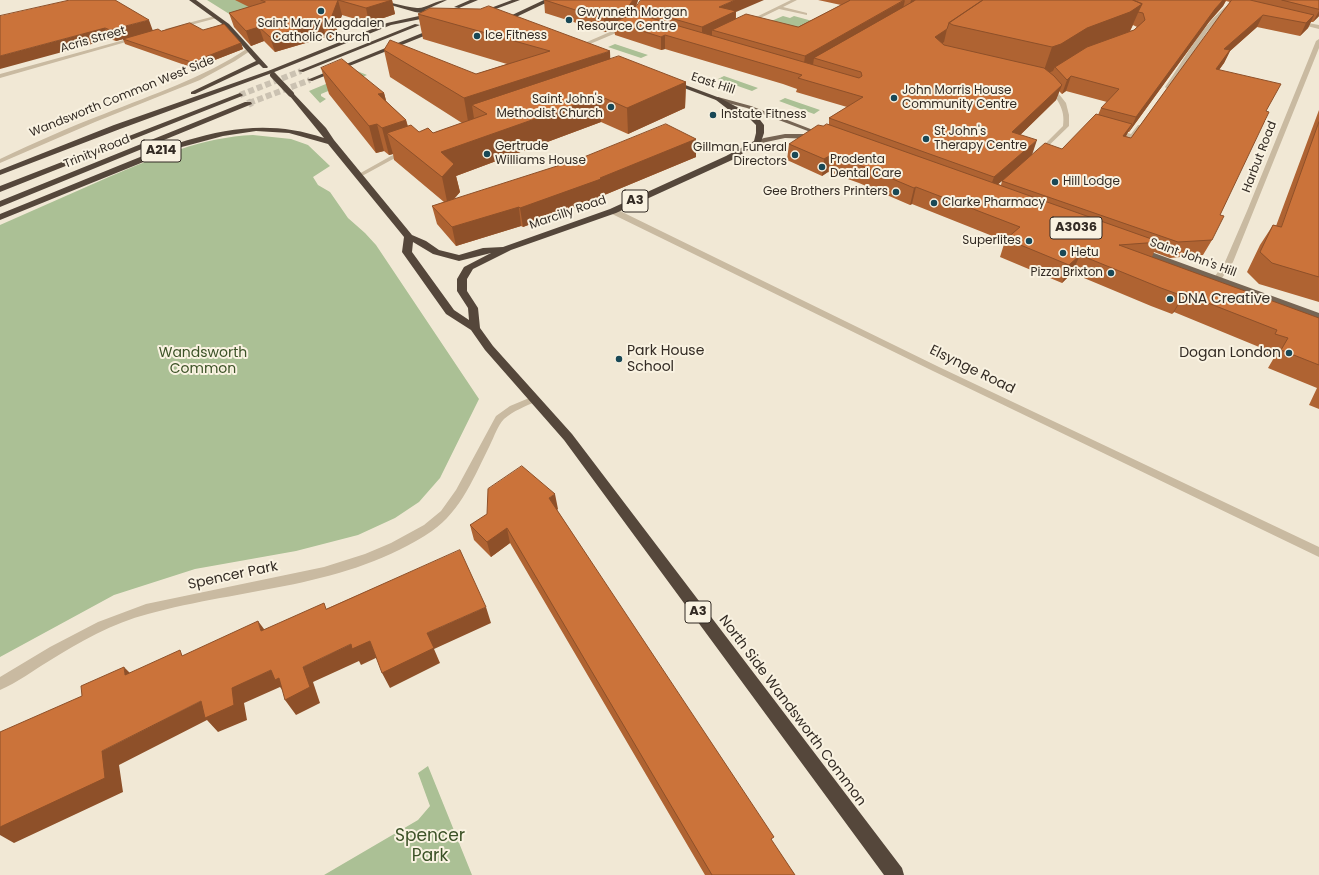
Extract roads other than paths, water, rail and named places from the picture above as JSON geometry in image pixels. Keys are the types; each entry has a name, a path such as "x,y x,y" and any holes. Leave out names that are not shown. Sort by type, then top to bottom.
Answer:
{"highway":[{"name":"A3","path":"192,0 227,25 272,73 323,130 331,142 360,175 409,237 423,243 436,252 459,258 483,251 508,248"},
{"path":"376,0 444,16"},
{"name":"A214","path":"389,24 399,17 444,0"},
{"path":"457,7 475,0"},
{"path":"483,12 517,0"},
{"path":"505,30 518,33 510,26 512,17 549,0"},
{"name":"A214","path":"0,173 117,128 272,73 389,24 434,14"},
{"path":"301,71 416,24"},
{"path":"310,80 438,29"},
{"name":"A214","path":"117,128 260,61"},
{"name":"East Hill","path":"662,78 718,99"},
{"name":"Trinity Road","path":"0,189 240,95"},
{"path":"718,99 732,108 754,118 760,125 760,133 757,142"},
{"name":"Trinity Road","path":"0,204 248,104"},
{"name":"A214","path":"0,217 175,146 204,137 248,130 278,130 305,134 331,142"},
{"name":"Marcilly Road","path":"475,328 473,308 462,291 462,279 470,266 508,248 613,211 729,158 757,142"},
{"name":"North Side Wandsworth Common","path":"409,237 407,252 450,312 475,328 489,348 573,443 895,875"}],"main road":[{"name":"East Hill","path":"718,99 749,106 817,132 826,138"},
{"name":"Marcilly Road","path":"757,142 772,137 788,135 826,138"},
{"name":"Saint John's Hill","path":"1135,249 1319,316"}],"street":[{"path":"741,25 795,0"},
{"path":"1224,4 1239,7"},
{"path":"1165,92 1222,10 1231,5"},
{"path":"779,8 805,14"},
{"path":"162,31 215,17"},
{"path":"1291,20 1319,27"},
{"path":"575,49 632,24"},
{"name":"Acris Street","path":"0,76 140,37"},
{"name":"Harbut Road","path":"1217,279 1229,262 1251,211 1319,41"},
{"name":"Wandsworth Common West Side","path":"0,161 81,124 184,85 220,69 250,49"},
{"path":"1034,158 1066,126 1067,122 1062,101 1046,79"},
{"path":"1105,129 1130,139 1142,124"},
{"path":"360,175 393,157 414,149"},
{"name":"Elsynge Road","path":"613,211 936,369 1319,552"},
{"name":"Spencer Park","path":"0,684 54,650 102,626 146,609 324,572 368,558 395,546 428,528 445,514 460,493 499,418 513,408 534,399"}],"tunnel":[{"path":"240,95 301,71"},
{"path":"249,103 310,80"},
{"path":"248,104 252,102"}],"place":[{"name":"Saint Mary Magdalen Catholic Church","path":"321,11"},
{"name":"Gwynneth Morgan Resource Centre","path":"569,20"},
{"name":"Ice Fitness","path":"477,36"},
{"name":"John Morris House Community Centre","path":"894,98"},
{"name":"Saint John's Methodist Church","path":"611,107"},
{"name":"Instate Fitness","path":"713,115"},
{"name":"St John's Therapy Centre","path":"926,139"},
{"name":"Gertrude Williams House","path":"487,154"},
{"name":"Gillman Funeral Directors","path":"795,155"},
{"name":"Prodenta Dental Care","path":"822,167"},
{"name":"Hill Lodge","path":"1055,182"},
{"name":"Gee Brothers Printers","path":"896,192"},
{"name":"Clarke Pharmacy","path":"934,203"},
{"name":"Superlites","path":"1029,241"},
{"name":"Hetu","path":"1063,253"},
{"name":"Pizza Brixton","path":"1111,273"},
{"name":"DNA Creative","path":"1170,299"},
{"name":"Dogan London","path":"1289,353"},
{"name":"Park House School","path":"619,359"}],"park label":[{"name":"Wandsworth Common","path":"203,362"}]}
